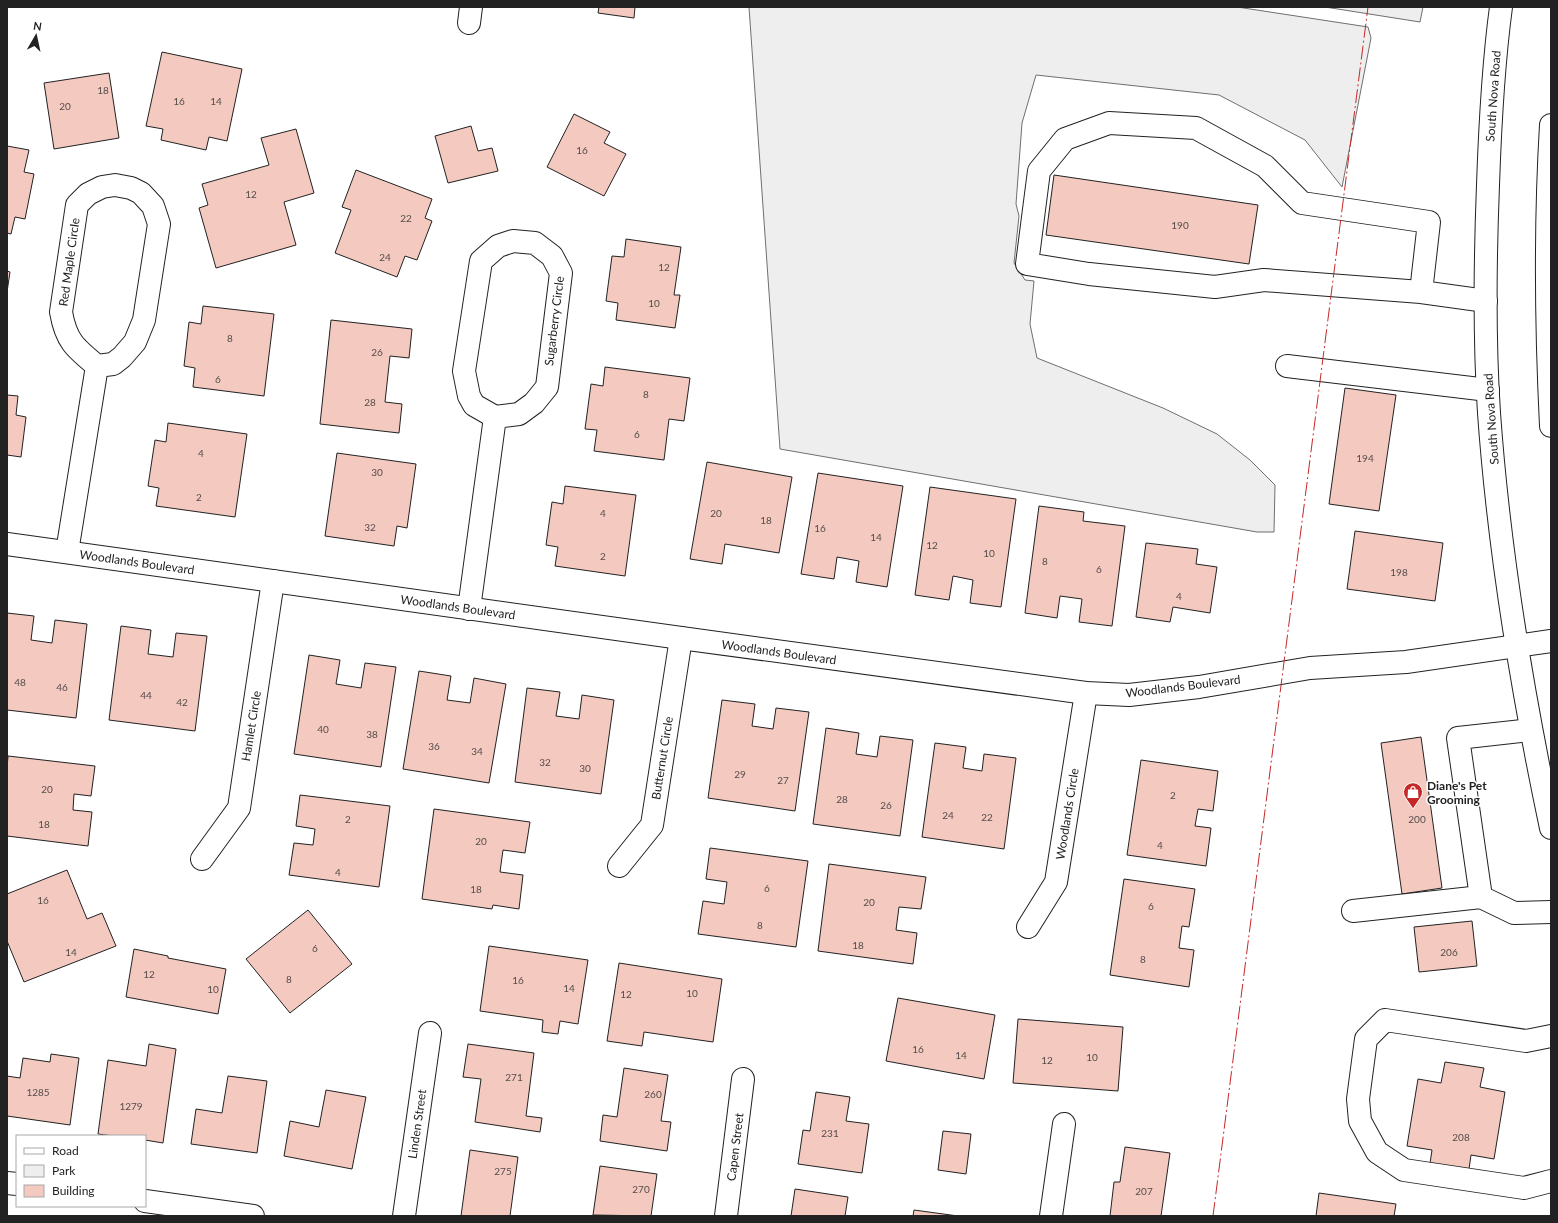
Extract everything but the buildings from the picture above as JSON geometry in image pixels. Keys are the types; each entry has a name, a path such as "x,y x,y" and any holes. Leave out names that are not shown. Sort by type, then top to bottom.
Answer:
{"street":[{"name":"South Nova Road","path":"1501,7 1490,125 1486,301 1488,390 1497,505 1516,646 1551,828"},
{"path":"1421,292 1429,222 1302,203 1266,166 1196,128 1109,123 1065,139 1039,171 1028,264 1089,274 1215,287 1264,280 1421,292 1486,301"},
{"path":"1551,125 1548,177 1547,272 1548,357 1551,426"},
{"name":"Red Maple Circle","path":"115,185 131,188 141,193 154,206 159,224 144,320 135,342 122,357 113,364 97,366 78,351 70,340 61,312 77,205 88,194 102,187 115,185"},
{"name":"Sugarberry Circle","path":"513,241 535,243 552,256 561,273 546,386 534,403 519,414 495,417 474,405 468,396 464,371 481,261 498,246 513,241"},
{"path":"67,552 97,366"},
{"path":"1287,366 1488,390"},
{"path":"469,609 495,417"},
{"name":"Woodlands Boulevard","path":"7,544 1086,693 1129,695 1200,687 1310,668 1406,662 1551,641"},
{"name":"Hamlet Circle","path":"202,859 239,808 273,581"},
{"name":"Butternut Circle","path":"619,866 652,825 681,638"},
{"name":"Woodlands Circle","path":"1028,927 1056,882 1086,693"},
{"path":"1481,898 1458,738 1531,730"},
{"path":"1353,911 1481,898 1514,913 1551,912"},
{"path":"1551,1036 1526,1041 1385,1020 1366,1039 1358,1099 1360,1121 1378,1152 1404,1170 1524,1188 1551,1181"},
{"name":"Linden Street","path":"404,1216 430,1033"},
{"name":"Capen Street","path":"726,1216 743,1079"},
{"path":"1051,1216 1064,1124"},
{"path":"146,1201 253,1216"}],"green space":[{"path":"749,7 1237,7 1368,27 1371,38 1342,187 1305,140 1219,95 1036,75 1022,123 1016,204 1019,216 1014,263 1025,280 1034,281 1030,324 1037,358 1163,408 1217,434 1250,460 1275,485 1274,532 1257,532 780,449"},
{"path":"1325,7 1423,7 1420,22"}],"power":[{"path":"1213,1216 1368,7"}],"place":[{"name":"Diane's Pet Grooming","path":"1413,809"}]}
